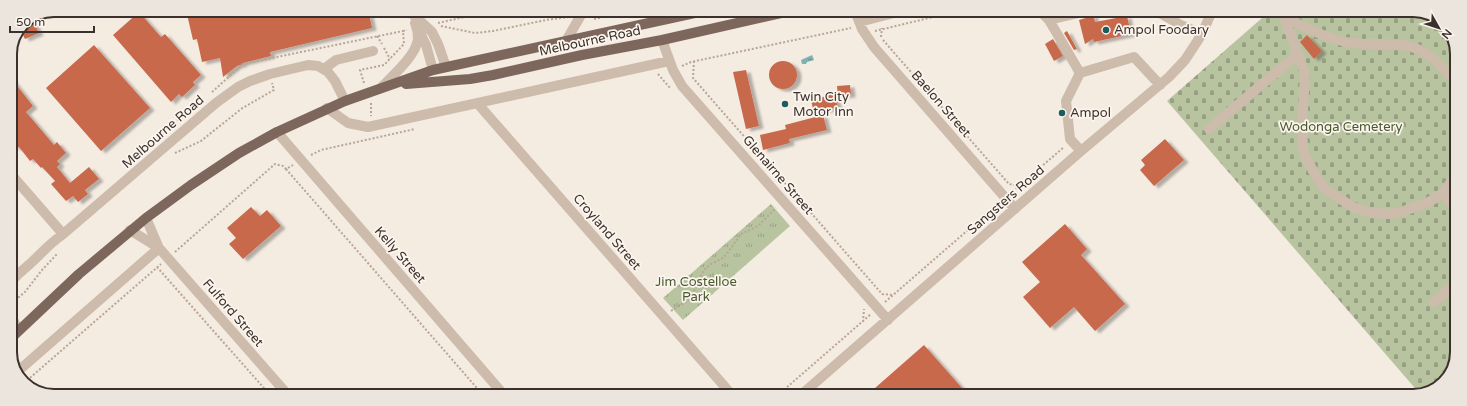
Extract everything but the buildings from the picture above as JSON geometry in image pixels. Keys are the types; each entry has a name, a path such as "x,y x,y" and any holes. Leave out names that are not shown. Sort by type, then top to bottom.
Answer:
{"main road":[{"name":"Melbourne Road","path":"18,331 79,274 130,230 191,185 239,153 277,132 327,108 433,70 676,17"},
{"name":"Melbourne Road","path":"393,85 487,76 582,55 662,40 764,17"},
{"path":"577,38 582,55"},
{"path":"441,81 446,67"},
{"path":"433,70 441,81"}],"street":[{"path":"412,17 426,45 433,70"},
{"path":"416,17 432,32 446,67"},
{"name":"Baelon Street","path":"857,17 860,26 878,52 1015,209"},
{"path":"860,26 885,17"},
{"path":"1046,17 1080,73"},
{"path":"1049,20 1062,17"},
{"path":"1167,17 1202,34"},
{"name":"Sangsters Road","path":"808,389 1081,151 1160,85 1185,60 1202,34 1209,17"},
{"path":"1283,17 1304,68 1306,78 1302,127 1303,149 1311,168 1326,190 1353,207 1369,212 1387,214 1416,208 1429,202 1443,193 1450,183"},
{"path":"1288,17 1306,27 1338,40 1351,43 1398,45 1421,51 1444,68 1450,76"},
{"name":"Melbourne Road","path":"566,41 578,19"},
{"path":"381,88 408,59 414,49 418,37 415,23"},
{"name":"Glenairne Street","path":"662,40 671,66 682,86 888,320"},
{"path":"344,101 335,81 324,69 336,60 373,51"},
{"path":"1209,129 1298,54"},
{"path":"1081,151 1070,139 1066,100 1080,73 1134,57 1160,85"},
{"name":"Melbourne Road","path":"17,275 50,243 63,234 216,102 245,84 270,74 308,65 318,66 324,69"},
{"path":"327,108 348,123 368,128 478,104 671,66"},
{"name":"Croyland Street","path":"478,104 727,389"},
{"name":"Kelly Street","path":"277,132 499,389"},
{"path":"17,181 63,234"},
{"path":"1443,193 1450,201"},
{"name":"Fulford Street","path":"146,218 159,248"},
{"name":"Fulford Street","path":"130,230 159,248 283,389"},
{"path":"21,368 159,248"},
{"path":"1434,302 1450,288"}],"path":[{"path":"464,17 433,24 475,33 565,17 585,21 604,17"},
{"path":"657,74 671,66 849,28 860,26 876,31 882,28 931,17"},
{"path":"882,28 880,36 1009,184 1019,186"},
{"path":"694,61 693,78 882,294 894,295"},
{"path":"169,156 201,141 241,109 274,90 270,74"},
{"path":"286,169 320,150 421,127"},
{"path":"785,389 1072,140"},
{"path":"29,379 275,164 283,166 286,169 478,389"},
{"path":"664,317 675,308 689,301 692,298 696,284 704,270 726,255 741,234 758,226 776,208"},
{"path":"17,297 24,292 58,252"},
{"path":"157,267 265,389"}],"green space":[{"name":"Wodonga Cemetery","path":"1263,17 1418,17 1433,23 1441,30 1447,40 1450,52 1450,357 1444,372 1439,378 1425,387 1416,389 1167,101"},
{"name":"Jim Costelloe Park","path":"771,204 790,226 683,320 663,298"}],"water":[{"path":"812,55 814,60 807,62 806,64 802,64 801,60"}],"place":[{"name":"Ampol Foodary","path":"1106,30"},
{"name":"Twin City Motor Inn","path":"785,104"},
{"name":"Ampol","path":"1062,113"}]}
